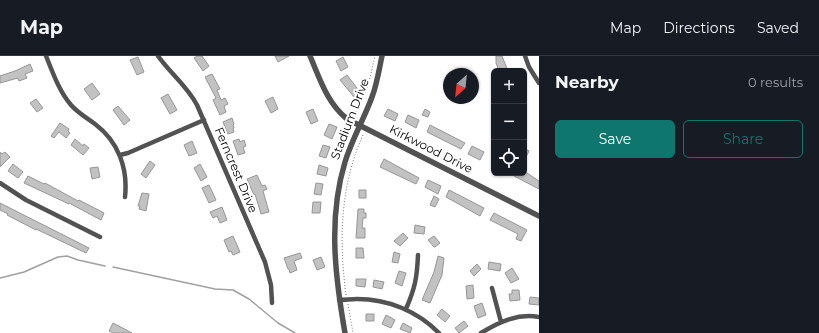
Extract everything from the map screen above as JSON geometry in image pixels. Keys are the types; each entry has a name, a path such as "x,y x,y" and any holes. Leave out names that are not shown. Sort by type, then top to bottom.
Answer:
{"street":[{"path":"46,56 65,97 75,109 107,135 120,156 125,179 125,197"},
{"name":"Ferncrest Drive","path":"158,56 169,71 192,95 204,120 265,262 271,285 272,303"},
{"name":"Kirkwood Drive","path":"310,56 324,89 334,107 352,121 539,216"},
{"name":"Stadium Drive","path":"345,333 339,300 334,255 335,213 345,162 373,96 382,56"},
{"path":"525,56 529,67 539,83"},
{"path":"120,156 204,120"},
{"path":"0,183 10,191 26,200 100,237"},
{"path":"406,309 414,290 417,276 418,255"},
{"path":"492,288 501,322"},
{"path":"339,300 356,299 378,301 394,305 406,309 427,322 439,333"},
{"path":"481,333 501,322 518,317 539,317"}],"path":[{"path":"352,121 368,86 376,56"},
{"path":"353,333 347,300 342,249 343,216 348,179 355,154 363,135 357,131"}],"building":[{"path":"197,56 202,56 209,66 203,71 194,58"},
{"path":"275,56 289,56 278,62"},
{"path":"496,56 502,56 507,68 498,68"},
{"path":"138,57 144,72 137,75 130,60"},
{"path":"343,57 348,67 341,71 336,61"},
{"path":"30,64 33,71 25,74 27,78 19,81 18,78 0,83 0,76"},
{"path":"212,74 220,89 217,90 221,100 225,98 228,104 224,106 226,112 220,115 213,100 216,98 205,77"},
{"path":"347,75 360,92 354,97 340,80"},
{"path":"92,83 100,94 92,100 84,89"},
{"path":"168,94 177,110 170,114 161,98"},
{"path":"273,97 278,109 271,113 265,101"},
{"path":"36,99 43,108 37,112 30,103"},
{"path":"118,106 130,120 124,125 113,110"},
{"path":"313,109 318,121 311,124 306,112"},
{"path":"388,109 398,114 395,121 384,116"},
{"path":"425,109 430,112 428,117 422,115"},
{"path":"408,115 419,120 416,128 405,122"},
{"path":"232,118 234,132 228,134 223,122"},
{"path":"60,123 69,129 68,131 70,133 66,138 59,132 54,138 51,136"},
{"path":"329,124 337,127 332,139 324,135"},
{"path":"430,125 465,143 461,149 427,132"},
{"path":"75,139 83,146 84,144 89,148 83,155 71,145"},
{"path":"239,139 240,142 244,140 246,146 243,147 245,153 238,155 233,141"},
{"path":"192,141 197,153 189,156 184,145"},
{"path":"323,145 330,147 326,158 319,156"},
{"path":"472,146 484,152 480,160 468,154"},
{"path":"0,152 2,154 5,152 10,157 0,167"},
{"path":"384,159 419,178 416,184 380,167"},
{"path":"150,161 155,165 146,178 141,174"},
{"path":"13,164 23,172 18,178 8,171"},
{"path":"200,164 207,177 201,181 194,168"},
{"path":"319,165 328,168 326,176 317,174"},
{"path":"98,167 100,177 92,179 90,168"},
{"path":"527,173 539,181 539,189 514,176 527,176"},
{"path":"257,175 262,186 265,185 267,189 263,191 269,212 261,214 255,194 254,195 247,179"},
{"path":"28,176 104,213 101,220 69,203 24,183"},
{"path":"428,180 441,186 438,194 425,187"},
{"path":"316,183 323,184 321,195 314,194"},
{"path":"209,185 216,200 209,203 202,188"},
{"path":"359,190 366,190 366,198 359,198"},
{"path":"449,190 484,208 480,216 446,197"},
{"path":"142,193 149,194 146,211 139,209 140,206 138,206"},
{"path":"434,196 439,199 435,207 430,205"},
{"path":"313,202 321,202 320,213 312,213"},
{"path":"0,203 89,248 86,253 36,230 0,210"},
{"path":"222,207 227,220 220,223 217,216 213,218 210,212"},
{"path":"358,209 364,209 364,213 366,213 366,218 363,218 362,228 365,228 365,238 356,238"},
{"path":"494,213 527,230 521,241 516,239 518,234 490,220"},
{"path":"415,225 425,227 424,234 414,233"},
{"path":"403,233 408,238 400,246 394,241"},
{"path":"233,236 240,252 233,255 231,251 229,252 224,240"},
{"path":"434,236 440,243 435,247 428,240"},
{"path":"356,248 363,248 364,258 356,258"},
{"path":"394,252 400,254 398,263 392,262"},
{"path":"300,253 302,258 294,261 297,270 290,273 284,258"},
{"path":"438,256 444,258 442,275 430,303 422,300 434,272"},
{"path":"321,257 325,267 317,270 313,260"},
{"path":"489,262 501,264 500,271 488,269"},
{"path":"477,264 481,269 474,276 470,271"},
{"path":"512,268 519,279 511,283 505,273"},
{"path":"399,271 406,273 402,286 395,283"},
{"path":"356,279 366,279 365,287 356,286"},
{"path":"374,280 384,282 382,289 373,287"},
{"path":"473,285 474,298 467,299 466,286"},
{"path":"512,290 519,290 520,300 510,301 509,294 512,294"},
{"path":"530,297 539,298 539,305 529,304"},
{"path":"482,303 486,315 478,318 474,306"},
{"path":"442,309 450,316 445,322 437,315"},
{"path":"366,314 374,314 374,321 366,321"},
{"path":"386,315 395,320 391,328 382,324"},
{"path":"464,321 468,326 459,333 455,328"},
{"path":"113,323 132,333 113,333 109,331"},
{"path":"403,323 412,328 410,333 400,329"}],"waterway":[{"path":"0,278 24,272 58,257 67,256 105,266"},
{"path":"113,267 215,289 233,290 249,299 278,323 295,333"}]}
